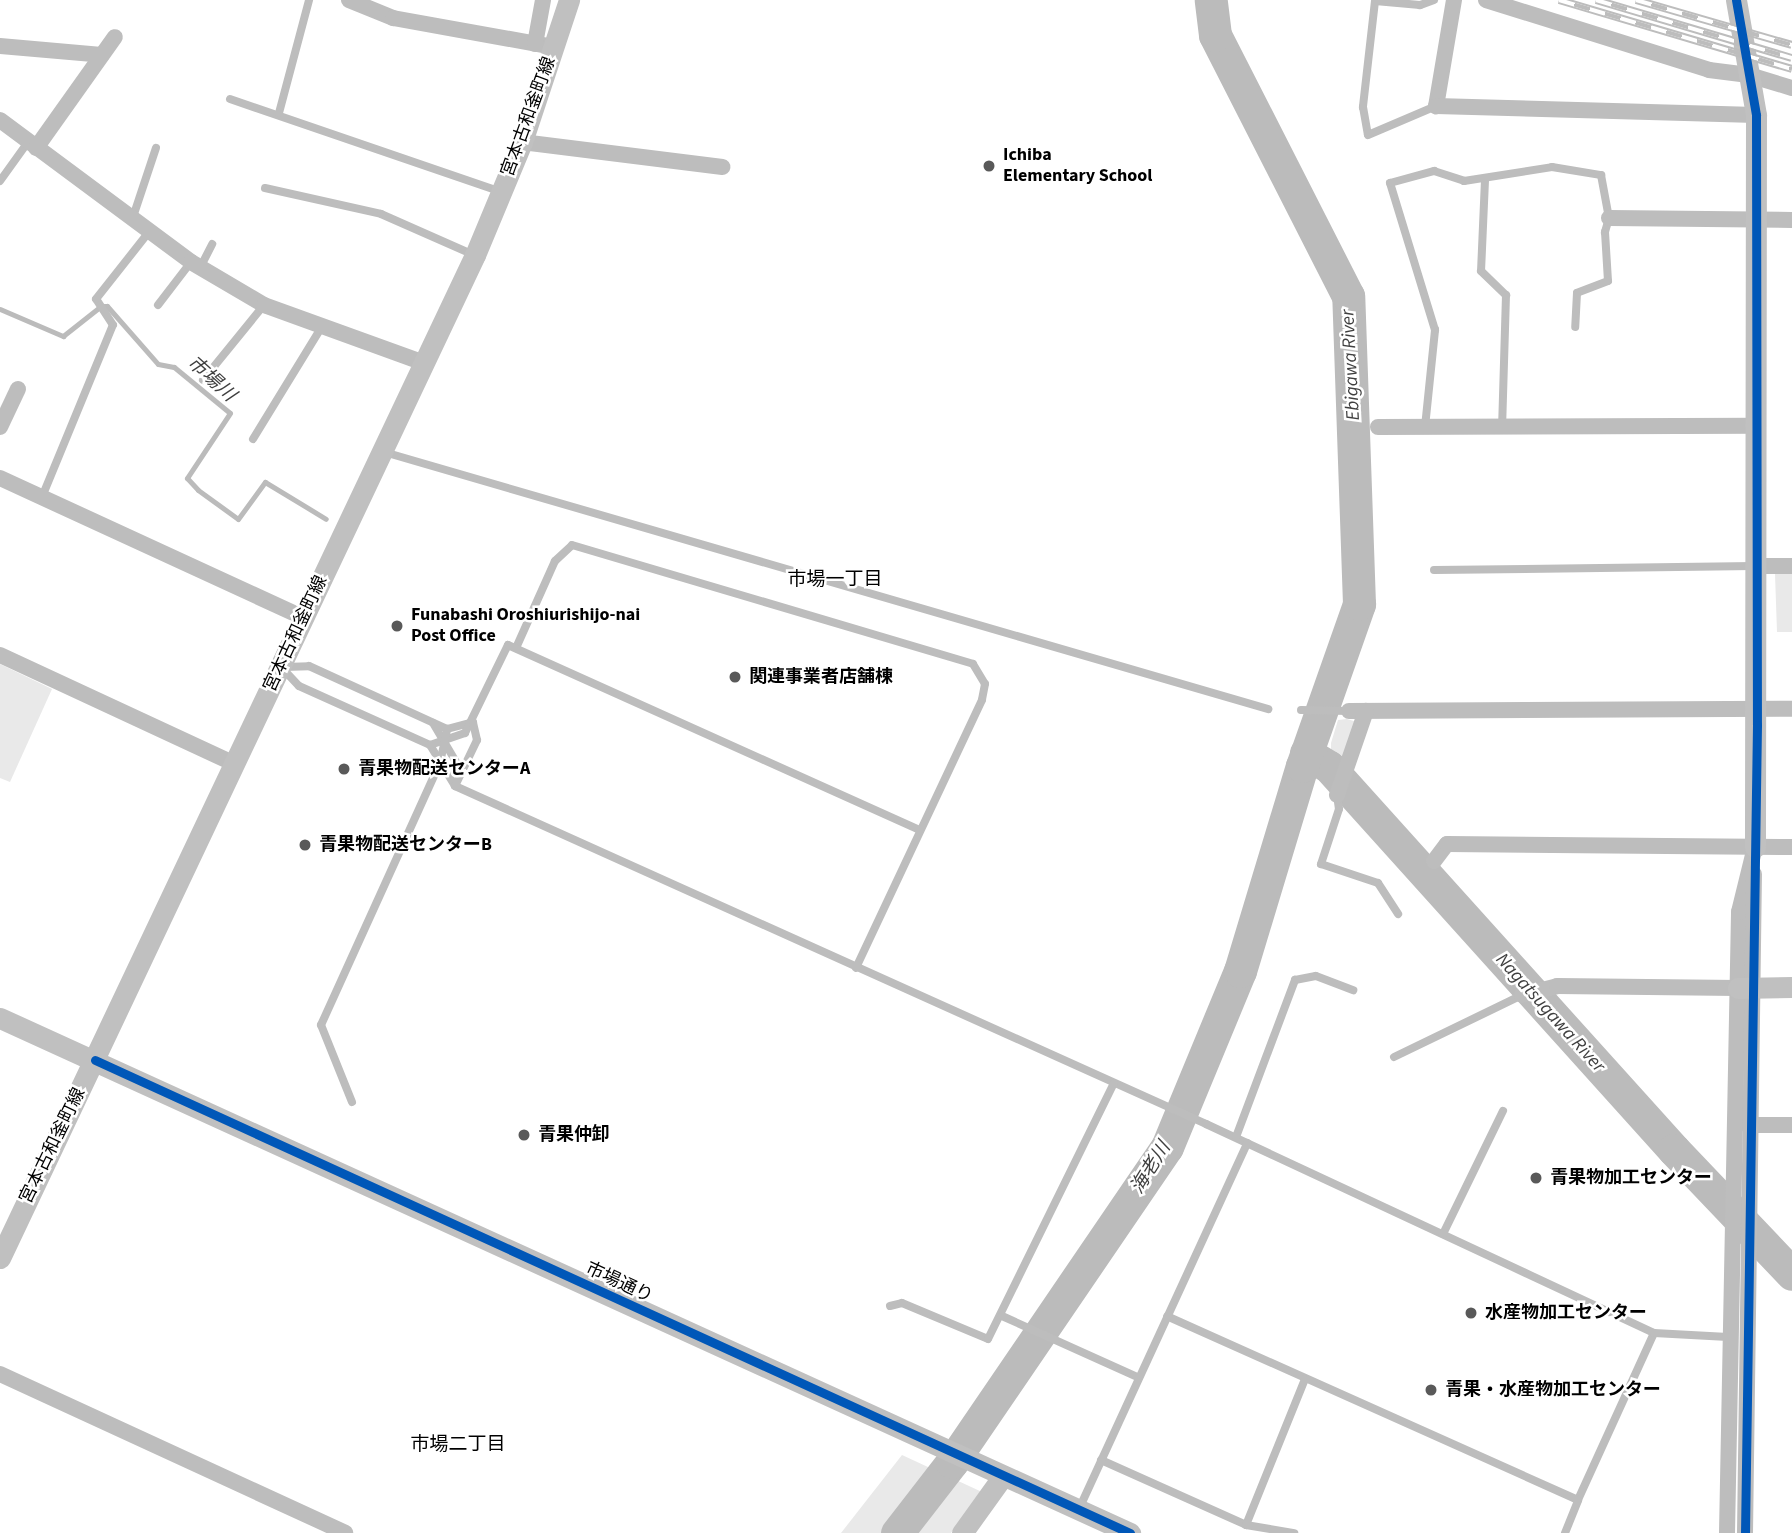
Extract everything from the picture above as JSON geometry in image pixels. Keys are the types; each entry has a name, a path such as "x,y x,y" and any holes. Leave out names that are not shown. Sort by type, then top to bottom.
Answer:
{"street":[{"path":"349,0 393,18 545,45 543,0"},
{"name":"宮本古和釜町線","path":"0,1258 475,255 522,142 545,45 569,0"},
{"path":"1454,0 1436,106 1756,115"},
{"path":"1486,0 1709,70 1749,75 1792,88"},
{"path":"1727,1533 1730,1199 1755,847 1757,709 1756,115 1736,0"},
{"path":"32,145 115,37"},
{"path":"0,46 102,55"},
{"path":"0,120 195,265 264,305 321,328 424,363"},
{"path":"522,142 722,167"},
{"path":"1609,218 1792,220"},
{"path":"0,427 18,389"},
{"path":"1378,427 1756,426"},
{"path":"0,478 304,618"},
{"path":"1757,566 1792,566"},
{"path":"0,655 235,764"},
{"path":"1349,711 1792,709"},
{"path":"1338,793 1366,711"},
{"path":"1434,862 1447,844 1792,847"},
{"path":"1522,995 1539,989 1792,987"},
{"path":"1745,988 1748,1125 1745,1533"},
{"name":"市場通り","path":"0,1018 1122,1531"},
{"path":"1748,1125 1792,1125"},
{"path":"0,1374 345,1533"},
{"path":"962,1533 1003,1476"}],"lane":[{"path":"279,113 309,0"},
{"path":"1433,0 1420,5 1375,1 1363,107 1368,135 1436,106"},
{"path":"230,99 279,113 502,192"},
{"path":"0,181 32,145"},
{"path":"132,220 156,148"},
{"path":"1425,427 1435,330 1390,183 1434,171 1464,181 1485,180 1552,167 1601,175 1609,218 1608,281 1577,293 1575,327"},
{"path":"1485,180 1481,271 1506,295 1502,426"},
{"path":"265,188 381,214 475,255"},
{"path":"42,497 113,325 96,299 149,232"},
{"path":"158,305 212,244"},
{"path":"203,380 264,305"},
{"path":"253,439 321,328"},
{"path":"382,451 1268,709"},
{"path":"516,648 555,561 572,545 962,659 981,671 985,684 982,700 856,968"},
{"path":"1434,569 1757,566"},
{"path":"430,746 465,733 508,645 919,830"},
{"path":"281,667 309,666 447,729 472,722"},
{"path":"281,667 299,686 430,746 455,786 1236,1137 1654,1332 1728,1337"},
{"path":"1301,710 1349,711"},
{"path":"455,786 477,740 472,722"},
{"path":"433,723 462,772"},
{"path":"352,1101 321,1025 440,763 447,729"},
{"path":"1338,793 1339,809 1321,864 1378,883 1398,914"},
{"path":"1236,1137 1295,981 1316,976 1353,990"},
{"path":"1394,1057 1522,995"},
{"path":"890,1306 902,1303 988,1339 1002,1317 1114,1083"},
{"path":"1443,1234 1503,1111"},
{"path":"1079,1510 1247,1143"},
{"path":"1167,1316 1578,1500"},
{"path":"1002,1317 1139,1378"},
{"path":"1564,1533 1654,1332"},
{"path":"1245,1525 1305,1379"},
{"path":"1101,1460 1245,1525 1294,1533"}],"shaded area":[{"path":"1792,573 1792,632 1777,632 1775,574"},
{"path":"0,664 52,689 10,782 0,778"},
{"path":"1338,720 1357,722 1347,754 1337,761 1331,755 1331,743"},
{"path":"902,1455 982,1492 951,1533 841,1533"}],"waterway":[{"name":"海老川","path":"897,1533 952,1462 1167,1147 1240,971 1302,766 1359,604 1348,296 1215,35 1211,0"},
{"name":"市場川","path":"0,309 63,336 101,306 107,306 158,364 174,367 230,413 187,478 198,490 238,519 265,482 326,519"},
{"name":"Nagatsugawa River","path":"1306,753 1329,767 1674,1150 1792,1274"}],"railway":[{"path":"1559,0 1792,69"},
{"path":"1596,0 1792,58"},
{"path":"1636,0 1792,45"}],"cycle path":[{"path":"1736,0 1756,115 1757,725 1745,1533"},
{"path":"95,1060 1130,1533"}],"place":[{"name":"Ichiba Elementary School","path":"989,166"},
{"name":"Funabashi Oroshiurishijo-nai Post Office","path":"397,626"},
{"name":"関連事業者店舗棟","path":"735,677"},
{"name":"青果物配送センターA","path":"344,769"},
{"name":"青果物配送センターB","path":"305,845"},
{"name":"青果仲卸","path":"524,1135"},
{"name":"青果物加工センター","path":"1536,1178"},
{"name":"水産物加工センター","path":"1471,1313"},
{"name":"青果・水産物加工センター","path":"1431,1390"}],"district":[{"name":"市場一丁目","path":"835,580"},
{"name":"市場二丁目","path":"458,1445"}],"water label":[{"name":"Ebigawa River","path":"1351,365"}]}
